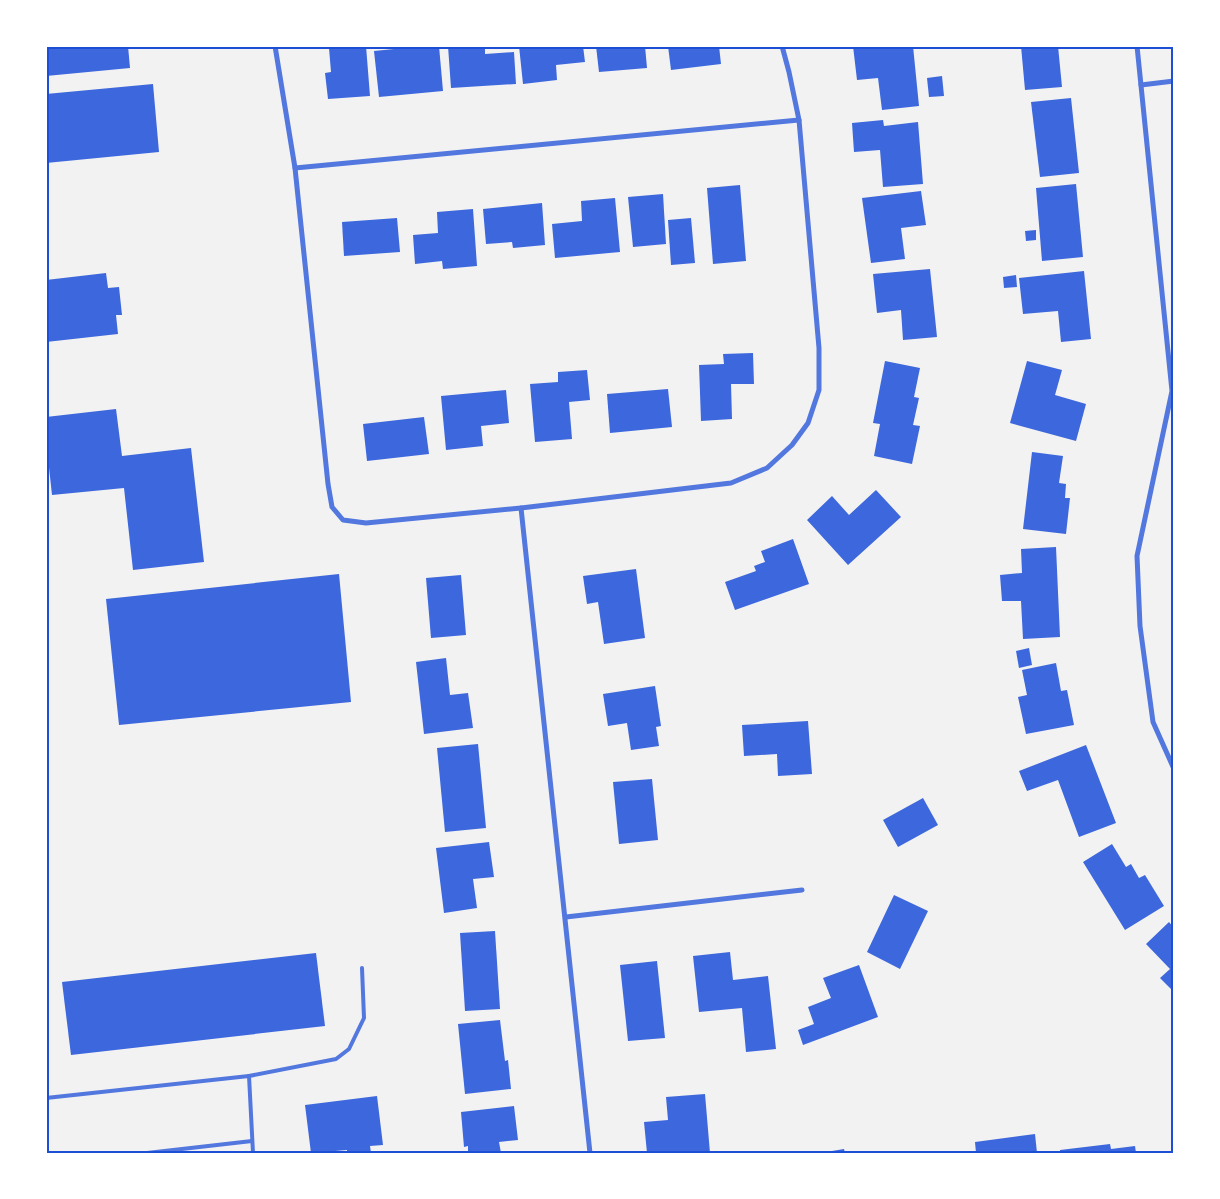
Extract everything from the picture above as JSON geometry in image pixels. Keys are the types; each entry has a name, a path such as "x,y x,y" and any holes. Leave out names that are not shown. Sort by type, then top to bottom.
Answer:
{"street":[{"path":"276,46 295,168 332,507 343,520 366,522 521,508 732,483 767,468 792,445 808,423 819,390 819,348 799,120 782,46"},
{"path":"1137,46 1172,391 1137,556 1140,626 1153,722 1174,769"},
{"path":"1141,85 1174,81"},
{"path":"295,168 799,120"},
{"path":"521,508 590,1153"},
{"path":"566,917 802,890"}],"lane":[{"path":"46,1098 249,1076 336,1059 349,1049 364,1018 362,968"},
{"path":"249,1076 254,1153"},
{"path":"147,1153 252,1141"}],"building":[{"path":"46,46 128,46 130,68 46,76"},
{"path":"366,46 370,96 328,99 325,73 331,72 329,48"},
{"path":"439,46 443,91 379,97 374,51"},
{"path":"448,46 485,46 485,54 514,52 516,84 451,88"},
{"path":"519,46 583,46 585,62 556,65 557,80 523,84"},
{"path":"596,46 645,46 647,68 599,72"},
{"path":"668,46 719,46 721,64 671,70"},
{"path":"853,46 913,46 919,106 882,110 878,78 857,80"},
{"path":"1021,46 1058,46 1062,87 1025,90"},
{"path":"942,76 944,96 929,97 927,78"},
{"path":"153,84 159,152 46,163 46,94"},
{"path":"1071,98 1079,173 1040,177 1031,102"},
{"path":"883,120 884,126 918,122 923,184 883,187 880,150 854,152 852,123"},
{"path":"1076,184 1083,257 1042,261 1036,188"},
{"path":"740,185 746,261 713,264 707,188"},
{"path":"921,191 926,225 901,228 905,259 871,263 862,198"},
{"path":"663,194 666,244 633,247 628,197"},
{"path":"615,198 620,252 555,258 552,224 582,221 581,201"},
{"path":"542,203 545,245 513,248 512,242 486,244 483,209"},
{"path":"473,209 477,266 443,269 442,261 415,264 413,235 438,233 437,212"},
{"path":"397,218 400,252 344,256 342,222"},
{"path":"691,218 695,263 671,265 668,220"},
{"path":"1036,230 1036,240 1026,241 1025,231"},
{"path":"930,269 937,337 903,340 901,310 877,313 873,274"},
{"path":"1084,271 1091,339 1061,342 1058,311 1023,314 1019,278"},
{"path":"106,273 108,288 119,287 122,315 116,315 118,334 46,342 46,280"},
{"path":"1016,275 1017,287 1004,288 1003,277"},
{"path":"753,353 754,384 731,384 732,419 701,421 699,365 724,364 723,354"},
{"path":"885,361 920,368 914,397 919,398 913,425 920,426 912,464 874,456 880,424 873,423"},
{"path":"1027,361 1062,370 1055,395 1086,404 1076,441 1010,423"},
{"path":"587,370 590,400 569,402 572,439 535,442 530,384 558,382 558,372"},
{"path":"668,389 672,427 610,433 607,394"},
{"path":"506,390 509,423 481,426 483,446 446,450 441,396"},
{"path":"116,409 122,456 191,448 204,562 133,570 124,488 52,495 46,440 46,417"},
{"path":"424,417 429,454 367,461 363,424"},
{"path":"1032,452 1063,456 1059,483 1066,484 1065,498 1070,498 1066,534 1023,529"},
{"path":"876,490 901,517 848,565 807,520 832,496 849,515"},
{"path":"793,539 809,584 735,610 725,582 756,571 754,566 765,562 761,551"},
{"path":"1056,547 1060,637 1023,639 1021,601 1002,601 1000,575 1022,573 1021,549"},
{"path":"636,569 645,638 604,644 598,602 587,604 583,576"},
{"path":"339,574 351,702 119,725 106,599"},
{"path":"461,575 466,635 431,638 426,578"},
{"path":"1029,648 1032,665 1019,668 1016,651"},
{"path":"446,658 450,695 468,693 473,728 424,734 416,662"},
{"path":"1056,663 1061,691 1067,690 1074,725 1026,734 1018,697 1027,695 1022,670"},
{"path":"655,686 661,726 656,727 659,746 631,750 627,723 608,726 603,694"},
{"path":"808,721 812,774 778,776 777,754 744,756 742,725"},
{"path":"478,744 486,828 445,832 437,748"},
{"path":"1086,745 1116,823 1079,837 1058,780 1027,791 1019,771"},
{"path":"652,779 658,840 619,844 613,782"},
{"path":"923,798 938,825 898,847 883,820"},
{"path":"489,842 494,877 473,879 477,908 444,913 436,848"},
{"path":"1112,844 1126,867 1131,864 1139,878 1145,875 1164,906 1125,930 1083,862"},
{"path":"894,895 928,911 900,969 867,952"},
{"path":"1169,922 1174,928 1174,992 1160,978 1170,969 1146,944"},
{"path":"495,931 500,1009 465,1011 460,933"},
{"path":"730,952 733,980 768,976 776,1049 746,1052 742,1008 699,1012 693,956"},
{"path":"316,953 325,1026 71,1055 62,982"},
{"path":"657,961 665,1038 628,1041 620,965"},
{"path":"859,965 878,1017 803,1045 798,1030 814,1024 808,1007 831,998 823,978"},
{"path":"500,1020 505,1061 508,1060 511,1089 465,1094 458,1024"},
{"path":"705,1094 710,1153 647,1153 644,1122 668,1120 666,1097"},
{"path":"377,1096 383,1145 370,1146 371,1153 347,1153 347,1150 311,1153 305,1105"},
{"path":"514,1106 518,1140 499,1142 501,1153 468,1153 468,1146 464,1147 461,1112"},
{"path":"1035,1134 1037,1153 976,1153 975,1142"},
{"path":"1110,1144 1111,1149 1135,1146 1136,1153 1060,1153 1060,1150"},
{"path":"844,1149 845,1153 826,1153 826,1152"}]}
